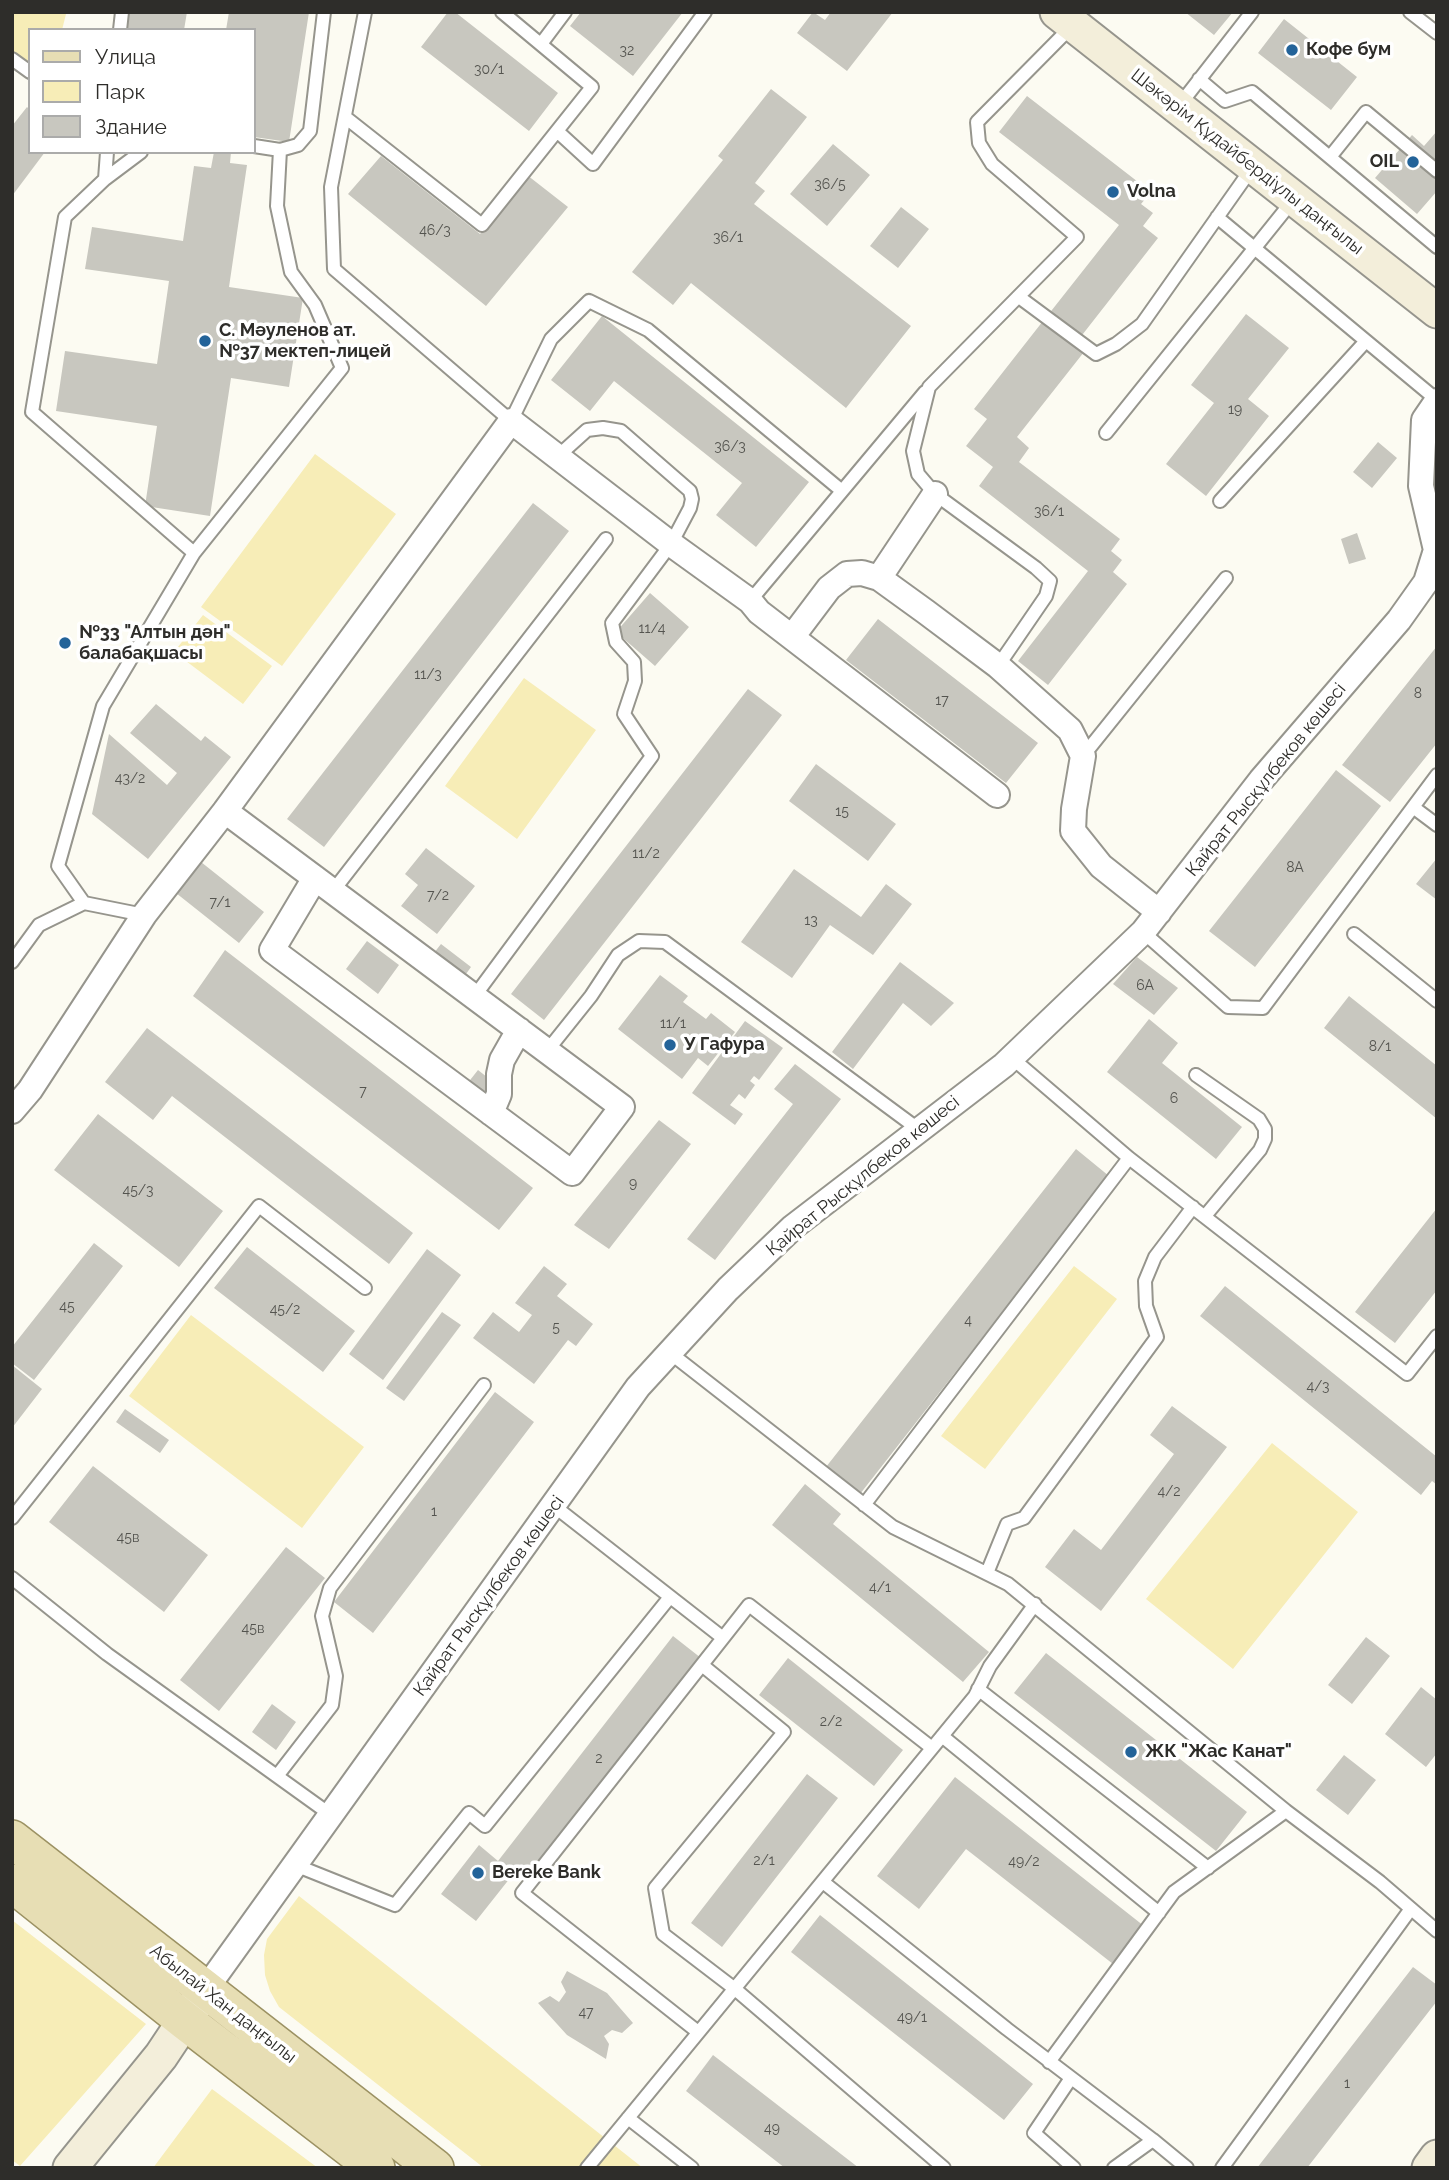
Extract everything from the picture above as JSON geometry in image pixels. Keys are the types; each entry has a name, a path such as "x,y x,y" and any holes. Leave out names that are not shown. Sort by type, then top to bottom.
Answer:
{"main road":[{"name":"Шәкәрім Құдайбердіұлы даңғылы","path":"1065,19 1437,311"},
{"name":"Абылай Хан даңғылы","path":"12,1839 435,2168"},
{"name":"Абылай Хан даңғылы","path":"12,1883 184,2021 376,2168"},
{"path":"70,2168 161,2056 205,1990"},
{"path":"1429,2168 1437,2157"}],"street":[{"name":"Қайрат Рысқұлбеков көшесі","path":"205,1990 638,1387 727,1289 793,1227 1012,1058 1143,932 1261,780 1399,620 1426,582 1436,551 1421,486 1424,420 1437,401"},
{"path":"14,1104 30,1090 144,915 225,811 511,421 750,601 759,612 997,795"},
{"path":"878,578 934,494"},
{"path":"792,637 829,588 847,574 862,573 878,578 998,666 1070,730 1083,756 1073,831 1101,866 1159,912"},
{"path":"225,811 622,1107 572,1174 272,950 324,885"},
{"path":"491,1114 499,1094 502,1060 519,1030"}],"lane":[{"path":"256,146 280,150 298,145 310,131 324,12"},
{"path":"365,12 331,187 334,270 511,421 551,339 589,301 648,330 842,491"},
{"path":"345,117 482,225 592,87 502,12"},
{"path":"541,44 565,12"},
{"path":"557,131 593,164 705,12"},
{"path":"1177,107 1252,12"},
{"path":"1410,12 1437,33"},
{"path":"750,601 929,387 1077,237 992,164 979,143 977,122 1065,19"},
{"path":"12,59 28,71"},
{"path":"1199,79 1224,101 1252,92 1437,247"},
{"path":"1330,157 1366,112 1437,171"},
{"path":"84,903 58,866 103,706 194,553 342,368 315,305 291,272 277,206 280,150"},
{"path":"105,179 107,154"},
{"path":"138,154 105,179 65,217 32,412 194,553"},
{"path":"1019,296 1096,354 1116,344 1142,324 1253,166"},
{"path":"1106,433 1294,199"},
{"path":"1217,217 1437,401"},
{"path":"1220,501 1366,341"},
{"path":"929,387 913,451 918,474 934,494 1050,581 1046,596 998,666"},
{"path":"474,997 652,757 624,714 635,681 634,662 616,642 612,623 671,544 692,499 690,491 621,431 603,428 587,430 557,457"},
{"path":"324,885 606,539"},
{"path":"1083,756 1226,578"},
{"path":"1143,932 1228,1007 1263,1008 1437,775"},
{"path":"1413,807 1437,825"},
{"path":"12,962 39,925 84,903 144,915"},
{"path":"1354,934 1436,997"},
{"path":"547,1051 591,996 618,955 639,941 665,942 918,1129"},
{"path":"1012,1058 1129,1158 1407,1374 1437,1336"},
{"path":"1196,1075 1259,1119 1265,1129 1265,1139 1260,1150 1205,1216"},
{"path":"864,1505 1129,1158"},
{"path":"12,1518 260,1206 365,1288"},
{"path":"986,1573 1007,1524 1024,1518 1157,1337 1146,1306 1145,1281 1156,1257 1193,1207"},
{"path":"669,1352 893,1527 1007,1584 1035,1604 1286,1811 1380,1882 1437,1931"},
{"path":"277,1776 332,1705 336,1676 322,1616 330,1588 484,1385"},
{"path":"554,1506 723,1638"},
{"path":"12,1578 107,1654 331,1815"},
{"path":"295,1865 395,1905 469,1813 485,1826 670,1597"},
{"path":"587,2168 942,1736 978,1689 990,1666 1035,1604"},
{"path":"698,2032 523,1893 749,1605 932,1748"},
{"path":"702,1665 784,1732 655,1888 663,1934 735,1989 944,2168"},
{"path":"978,1689 1208,1868"},
{"path":"942,1736 1159,1913"},
{"path":"1049,2062 1174,1892 1286,1811"},
{"path":"823,1882 1186,2168"},
{"path":"1222,2168 1410,1910"},
{"path":"1071,2078 1034,2133 1074,2168"},
{"path":"628,2118 692,2168"},
{"path":"1114,2168 1153,2140"}],"green space":[{"path":"12,12 66,14 62,28 28,28 28,65 12,53"},
{"path":"315,454 396,514 282,666 201,607"},
{"path":"203,615 272,666 243,704 174,652"},
{"path":"524,678 596,730 517,839 445,786"},
{"path":"1074,1266 1117,1299 985,1469 941,1436"},
{"path":"191,1315 364,1447 302,1528 129,1396"},
{"path":"1272,1443 1358,1512 1233,1669 1146,1599"},
{"path":"299,1896 643,2168 484,2168 279,2007 265,1975 264,1955 267,1939"},
{"path":"12,1920 146,2024 20,2166 12,2160"},
{"path":"212,2089 318,2168 153,2168"}],"building":[{"path":"129,12 187,12 184,28 127,28"},
{"path":"229,12 309,12 289,142 256,137 256,28 226,28"},
{"path":"448,12 455,12 558,93 529,131 421,47"},
{"path":"581,12 683,12 633,76 570,26"},
{"path":"813,12 825,20 831,12 893,12 847,71 797,33"},
{"path":"1185,12 1233,12 1214,35"},
{"path":"1284,19 1357,77 1331,110 1258,53"},
{"path":"771,89 807,117 755,183 765,191 754,204 911,326 846,408 691,283 673,305 632,272 723,160 718,156"},
{"path":"1027,96 1151,192 1141,204 1153,213 1143,226 1158,238 1079,339 1048,315 1119,225 999,132"},
{"path":"27,107 28,154 44,154 12,196 12,126"},
{"name":"OIL","path":"1437,131 1437,191 1417,214 1375,178 1412,135 1424,146"},
{"path":"833,144 870,175 827,226 790,194"},
{"path":"214,154 231,154 230,163 247,165 229,287 303,298 289,387 231,378 210,516 145,506 157,426 56,411 65,351 157,364 169,281 85,269 92,227 183,241 194,166 211,168"},
{"path":"381,156 480,234 527,175 568,207 486,306 348,194"},
{"path":"901,207 929,229 898,268 870,246"},
{"path":"1246,314 1289,348 1248,399 1269,416 1206,496 1166,464 1214,403 1191,385"},
{"path":"602,316 809,482 756,547 716,515 742,483 614,381 590,411 551,380"},
{"path":"1043,321 1084,352 1017,437 1029,448 1019,462 1120,539 1111,551 1122,560 1113,572 1127,584 1048,685 1018,661 1088,571 979,486 993,467 966,446 987,419 974,409"},
{"path":"1378,442 1397,458 1372,488 1353,472"},
{"path":"533,503 569,531 324,847 287,819"},
{"path":"1357,533 1366,559 1349,564 1341,539"},
{"path":"650,593 689,627 655,666 616,632"},
{"path":"878,619 1038,743 1006,783 846,660"},
{"path":"1437,646 1437,743 1390,802 1342,765"},
{"path":"748,689 782,715 544,1020 511,994"},
{"path":"156,704 201,741 205,736 231,757 148,859 92,814 109,734 167,785 177,773 130,733"},
{"path":"816,764 896,824 868,861 789,801"},
{"path":"1336,770 1381,806 1255,967 1209,931"},
{"path":"426,848 475,886 437,934 401,906 418,885 405,874"},
{"path":"1437,858 1437,900 1416,884"},
{"path":"201,862 264,912 239,943 176,893"},
{"path":"794,869 861,917 886,884 912,904 873,955 830,925 792,978 741,942"},
{"path":"367,941 399,965 378,994 346,969"},
{"path":"441,944 471,967 461,981 430,958"},
{"path":"225,950 533,1188 499,1230 193,996"},
{"path":"1137,957 1178,988 1154,1015 1113,984"},
{"path":"900,962 954,1003 931,1026 903,1003 853,1069 832,1052"},
{"path":"660,975 688,996 683,1002 706,1019 711,1013 735,1032 708,1066 698,1058 682,1079 618,1029"},
{"path":"1349,996 1437,1066 1437,1119 1324,1028"},
{"path":"1149,1019 1178,1043 1162,1063 1242,1127 1216,1159 1107,1072"},
{"path":"745,1021 783,1048 759,1080 754,1076 750,1081 755,1085 745,1099 739,1094 730,1105 743,1114 735,1125 692,1093"},
{"path":"147,1028 413,1233 389,1264 172,1096 153,1120 105,1082"},
{"path":"795,1064 841,1099 715,1260 687,1239 793,1104 774,1089"},
{"path":"478,1070 497,1085 482,1104 463,1089"},
{"path":"98,1114 223,1211 179,1267 54,1170"},
{"path":"659,1120 691,1144 609,1249 574,1225"},
{"path":"1076,1149 1109,1176 860,1494 826,1467"},
{"path":"1437,1208 1437,1290 1395,1343 1355,1312"},
{"path":"94,1243 123,1266 34,1380 12,1363 12,1347"},
{"path":"247,1247 355,1331 323,1372 214,1288"},
{"path":"427,1249 461,1275 383,1380 349,1354"},
{"path":"544,1266 567,1284 557,1296 593,1324 576,1346 568,1340 534,1384 473,1338 493,1312 519,1332 532,1315 515,1303"},
{"path":"1225,1286 1437,1457 1437,1485 1432,1481 1421,1495 1200,1316"},
{"path":"442,1312 461,1325 404,1401 386,1388"},
{"path":"12,1365 42,1389 12,1428"},
{"path":"495,1392 534,1422 373,1633 334,1602"},
{"path":"1172,1406 1227,1447 1101,1611 1045,1567 1074,1529 1101,1550 1174,1454 1150,1435"},
{"path":"125,1409 169,1440 160,1453 116,1422"},
{"path":"93,1466 208,1555 164,1612 49,1522"},
{"path":"805,1484 841,1514 833,1524 989,1652 963,1682 772,1525"},
{"path":"286,1547 325,1578 219,1711 180,1680"},
{"path":"673,1636 701,1658 526,1882 514,1873 476,1921 441,1894 479,1845 498,1861"},
{"path":"1366,1637 1390,1656 1352,1704 1328,1685"},
{"name":"ЖК \"Жас Канат\"","path":"1046,1653 1247,1812 1216,1851 1014,1693"},
{"path":"788,1658 903,1750 874,1786 759,1695"},
{"path":"1421,1687 1437,1700 1437,1753 1426,1767 1385,1734"},
{"path":"272,1704 296,1722 276,1750 252,1732"},
{"path":"1344,1755 1376,1780 1348,1815 1316,1790"},
{"path":"807,1774 838,1798 722,1947 691,1923"},
{"path":"955,1777 1144,1926 1113,1964 966,1849 919,1909 877,1876"},
{"path":"820,1915 1033,2084 1004,2120 791,1952"},
{"path":"1413,1967 1437,1985 1437,2001 1307,2168 1257,2168"},
{"path":"567,1971 607,1993 633,2023 622,2033 612,2030 604,2036 609,2044 606,2059 567,2035 538,2003 550,1996 559,2002 566,1992 561,1982"},
{"path":"713,2055 859,2168 785,2168 686,2091"}],"place":[{"name":"Кофе бум","path":"1292,50"},
{"name":"OIL","path":"1413,162"},
{"name":"Volna","path":"1113,192"},
{"name":"С. Мәуленов ат. №37 мектеп-лицей","path":"205,341"},
{"name":"№33 \"Алтын дән\" балабақшасы","path":"65,643"},
{"name":"У Гафура","path":"670,1045"},
{"name":"ЖК \"Жас Канат\"","path":"1131,1752"},
{"name":"Bereke Bank","path":"478,1873"}]}
